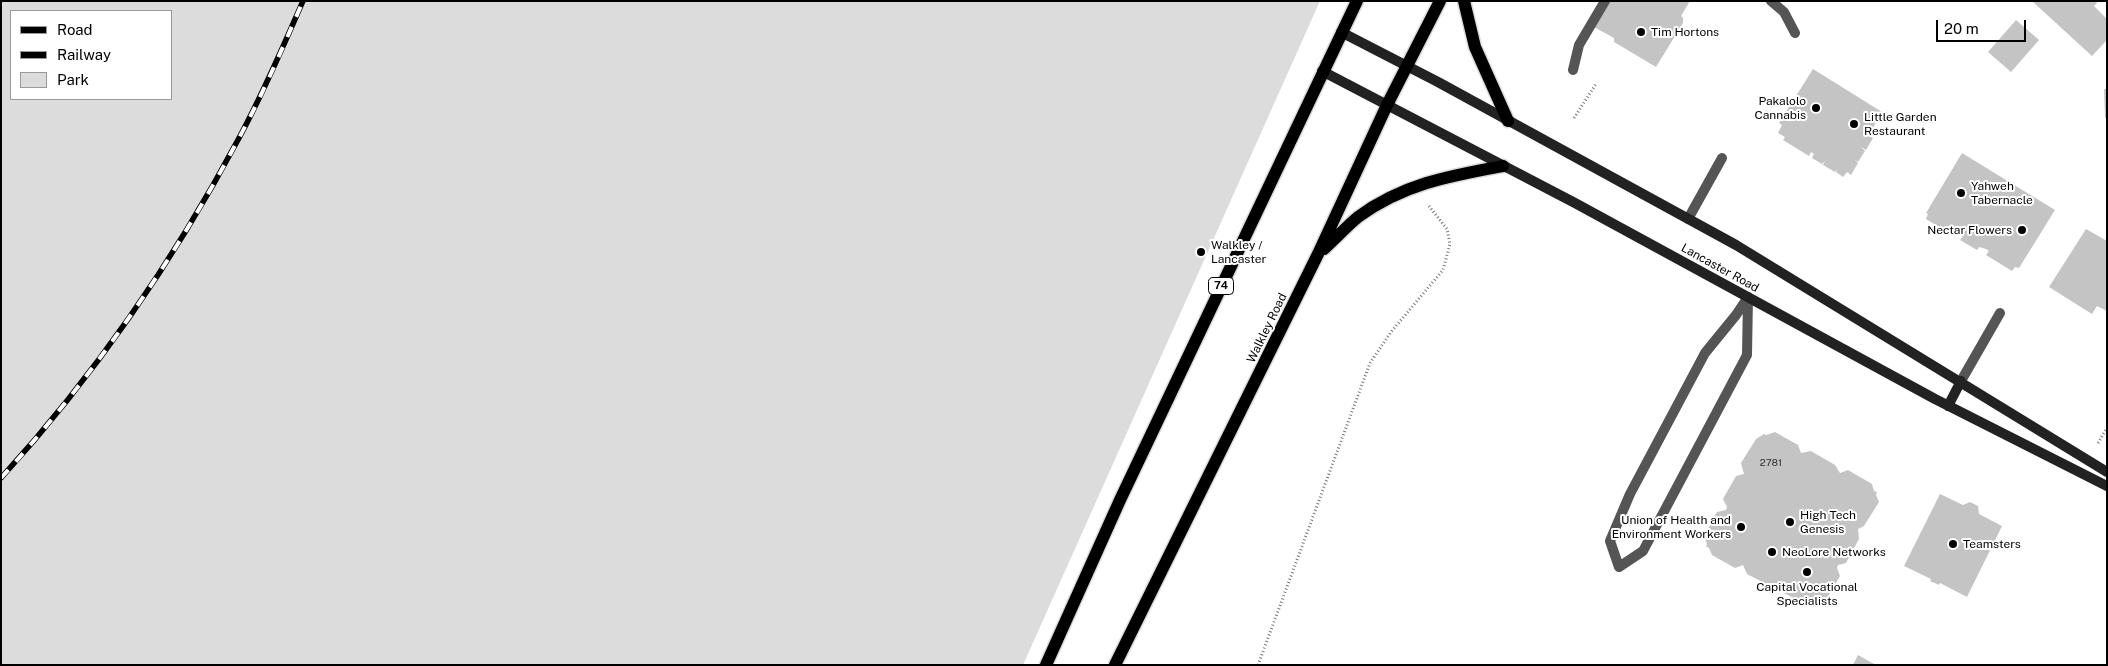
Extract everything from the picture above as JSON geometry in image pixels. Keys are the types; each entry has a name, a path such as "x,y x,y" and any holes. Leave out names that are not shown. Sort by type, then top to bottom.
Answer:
{"main road":[{"name":"74","path":"1046,665 1120,500 1322,71 1357,1"},
{"name":"Walkley Road","path":"1115,665 1318,254 1407,65 1440,1"},
{"path":"1464,1 1475,47 1508,121"},
{"path":"1318,254 1358,218 1398,192 1446,176 1503,166"}],"street":[{"path":"1341,32 1407,65 1736,245 2107,472"},
{"name":"Lancaster Road","path":"1322,71 1748,297 1948,406 2107,486"},
{"path":"1948,406 1960,381"}],"lane":[{"path":"1573,70 1579,45 1605,1"},
{"path":"1771,1 1784,12 1794,33"},
{"path":"1688,219 1722,158"},
{"path":"1748,297 1747,355 1643,551 1619,568 1610,541 1630,494 1705,354 1748,297"},
{"path":"1960,381 2000,313"}],"path":[{"path":"1574,118 1596,84"},
{"path":"1258,665 1370,363 1390,332 1443,270 1450,244 1447,229 1428,204"},
{"path":"2098,444 2107,428"}],"green space":[{"path":"1,1 1320,1 1023,665 1,665"}],"building":[{"name":"Tim Hortons","path":"1610,1 1690,1 1681,16 1683,23 1656,67 1614,42 1614,38 1594,27"},
{"path":"2032,1 2096,1 2097,3 2094,6 2107,19 2107,40 2092,56"},
{"path":"2016,20 2039,40 2011,72 1988,52"},
{"path":"1813,69 1882,112 1868,136 1873,138 1866,150 1861,147 1865,151 1858,162 1854,159 1858,163 1851,175 1847,172 1843,177 1836,172 1837,169 1835,172 1823,165 1825,161 1822,164 1812,158 1814,154 1811,152 1809,156 1783,140 1785,137 1778,133 1782,125 1779,123"},
{"path":"2104,89 2107,89 2107,118 2105,118"},
{"path":"1962,153 2055,210 2019,268 2015,267 2012,271 1986,255 1989,251 1986,249 1979,247 1977,250 1960,240 1963,236 1959,233 1955,231 1952,235 1926,219 1928,214 1926,213"},
{"path":"2086,229 2107,241 2107,311 2097,306 2092,314 2049,287"},
{"path":"1775,432 1798,445 1801,453 1811,451 1835,465 1840,473 1848,470 1872,484 1874,491 1877,492 1876,495 1879,502 1864,526 1858,529 1859,539 1846,563 1838,565 1837,568 1840,576 1826,600 1819,605 1809,606 1784,593 1780,584 1772,587 1747,574 1743,565 1735,568 1712,555 1706,546 1704,536 1717,512 1726,510 1727,507 1723,499 1736,476 1744,474 1741,463 1756,439 1764,434"},
{"path":"1940,494 1963,505 1970,502 1978,506 1979,514 2002,526 1967,597 1940,583 1939,585 1930,581 1931,579 1904,566"},
{"path":"1858,655 1876,665 1853,665"}],"railway":[{"path":"1,478 100,358 160,272 214,183 248,121 303,1"}],"place":[{"name":"Tim Hortons","path":"1641,32"},
{"name":"Pakalolo Cannabis","path":"1816,108"},
{"name":"Little Garden Restaurant","path":"1854,124"},
{"name":"Yahweh Tabernacle","path":"1961,193"},
{"name":"Nectar Flowers","path":"2022,230"},
{"name":"Walkley / Lancaster","path":"1201,252"},
{"name":"High Tech Genesis","path":"1790,522"},
{"name":"Union of Health and Environment Workers","path":"1741,527"},
{"name":"Teamsters","path":"1953,544"},
{"name":"NeoLore Networks","path":"1772,552"},
{"name":"Capital Vocational Specialists","path":"1807,572"}]}
